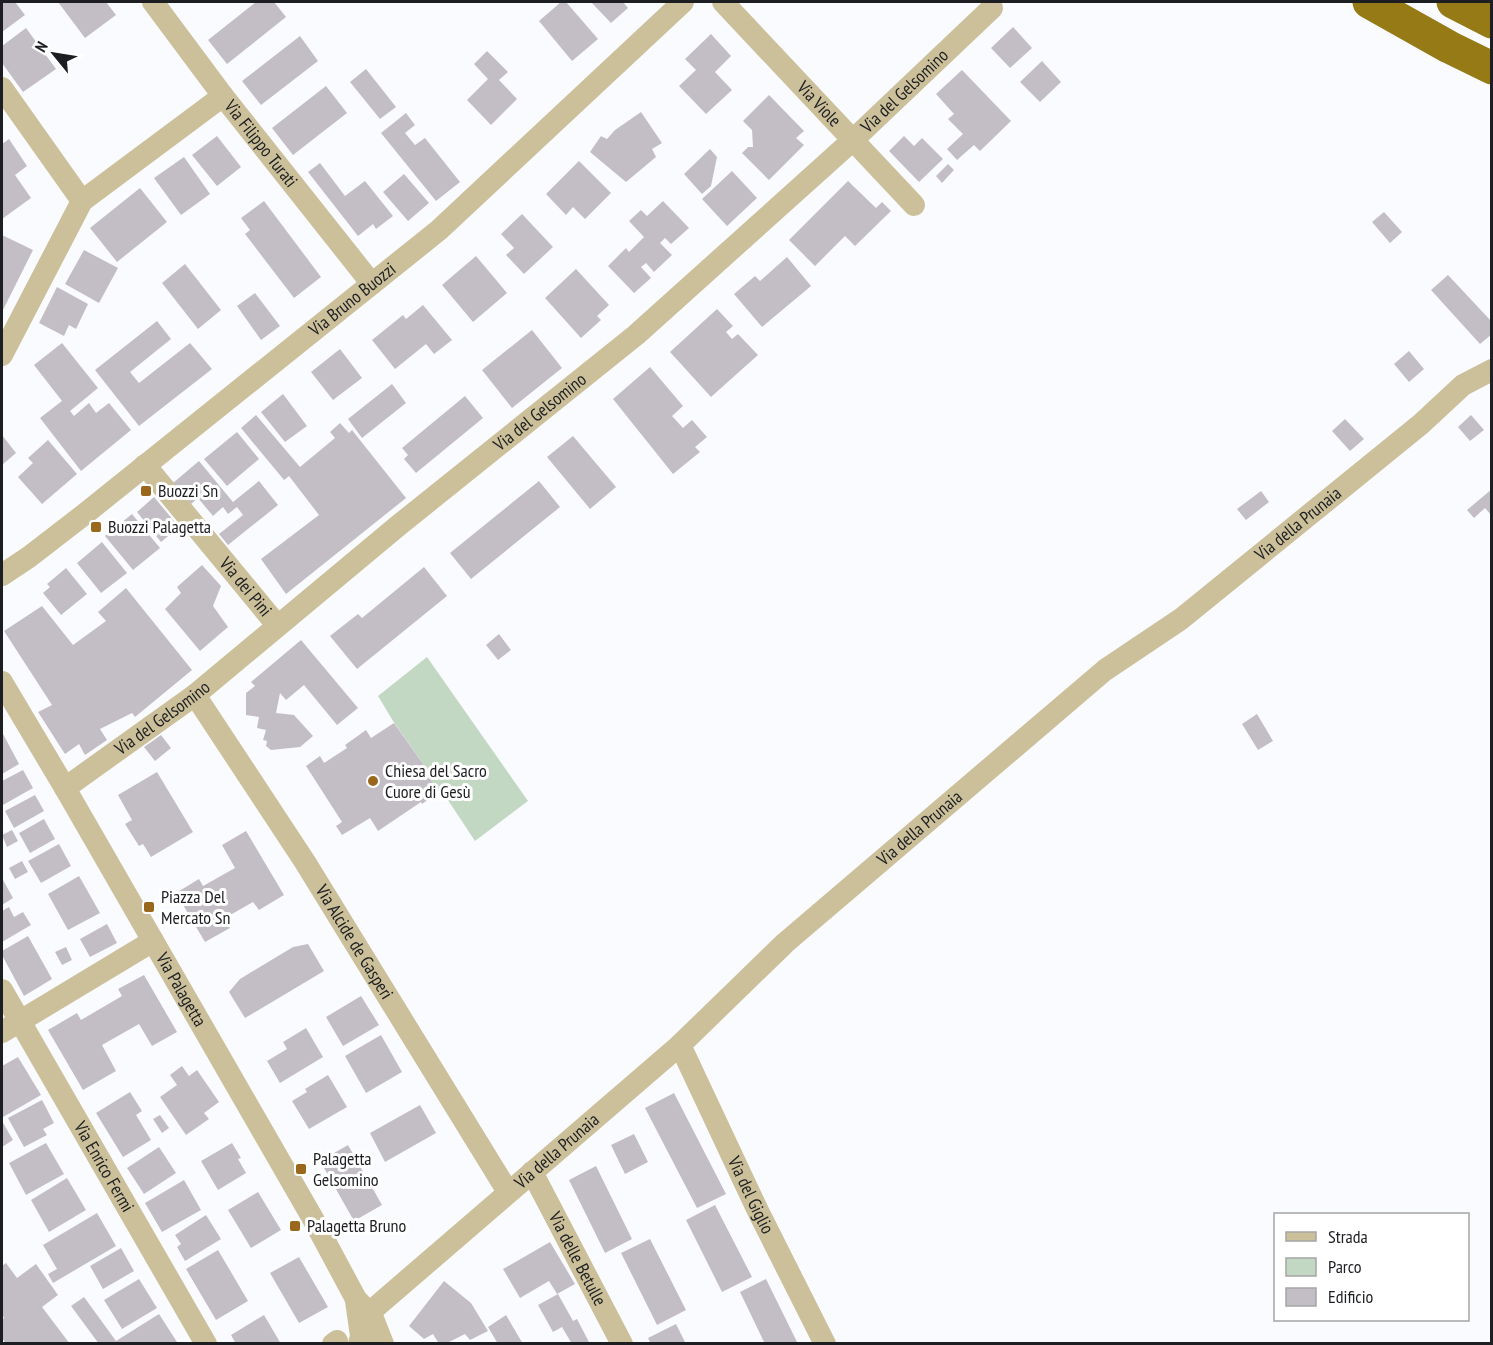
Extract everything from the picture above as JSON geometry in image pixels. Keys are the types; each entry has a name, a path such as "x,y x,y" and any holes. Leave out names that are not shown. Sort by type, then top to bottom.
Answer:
{"highway":[{"path":"1369,2 1491,68"},
{"path":"1454,2 1491,22"}],"street":[{"name":"Via Filippo Turati","path":"153,2 223,96 372,284"},
{"name":"Via Bruno Buozzi","path":"2,575 29,557 439,230 684,2"},
{"name":"Via Viole","path":"723,2 914,205"},
{"name":"Via del Gelsomino","path":"65,788 195,695 399,525 636,335 854,139 992,8"},
{"path":"2,88 82,201"},
{"path":"2,355 82,201 223,96"},
{"name":"Via della Prunaia","path":"368,1319 508,1192 680,1045 785,943 1105,670 1181,619 1421,424 1463,385 1491,370"},
{"name":"Via dei Pini","path":"145,465 277,625"},
{"name":"Via Palagetta","path":"2,682 312,1217 383,1344"},
{"name":"Via Alcide de Gasperi","path":"195,695 305,862 508,1192"},
{"path":"11,1026 153,941"},
{"name":"Via Enrico Fermi","path":"2,990 11,1026 207,1344"},
{"name":"Via del Giglio","path":"680,1045 758,1211 825,1344"},
{"name":"Via delle Betulle","path":"532,1172 622,1344"},
{"name":"Via Palagetta","path":"359,1344 360,1329 368,1319"}],"green space":[{"path":"427,657 528,801 475,841 442,791 439,792 423,769 426,768 378,696"}],"building":[{"path":"2,2 15,2 25,15 2,32"},
{"path":"58,2 106,2 116,15 85,38"},
{"path":"256,2 274,2 286,17 227,64 208,40"},
{"path":"561,2 566,2 598,39 572,61 539,21"},
{"path":"591,2 623,2 628,8 611,23"},
{"path":"1013,27 1032,48 1010,68 991,48"},
{"path":"26,28 56,69 23,92 2,63 2,46"},
{"path":"711,34 731,56 715,72 732,90 706,114 679,86 696,70 685,59"},
{"path":"300,36 318,61 261,105 242,81"},
{"path":"487,51 508,72 499,80 517,99 491,125 467,100 488,79 474,64"},
{"path":"1042,61 1061,82 1040,102 1020,82"},
{"path":"366,69 396,107 380,119 350,82"},
{"path":"962,70 1011,121 980,151 974,145 957,160 947,149 963,134 948,119 954,114 936,94"},
{"path":"326,86 347,113 293,155 272,128"},
{"path":"769,95 804,131 796,138 804,145 769,180 742,153 748,147 753,147 752,130 743,121"},
{"path":"641,112 662,143 652,149 656,157 626,182 590,152 601,136 607,139 615,130"},
{"path":"406,113 415,125 405,133 415,145 425,138 460,182 436,201 381,133"},
{"path":"217,136 241,167 217,186 192,155"},
{"path":"904,136 914,146 922,138 943,159 919,182 889,151"},
{"path":"9,139 27,166 15,175 31,198 2,219 2,144"},
{"path":"710,149 717,157 711,186 702,194 684,174"},
{"path":"184,157 210,194 181,215 154,178"},
{"path":"579,161 611,193 585,219 573,207 566,215 546,194"},
{"path":"320,163 345,196 365,181 393,216 376,229 373,224 358,236 308,172"},
{"path":"948,164 954,170 942,183 936,176"},
{"path":"732,171 757,198 727,226 702,199"},
{"path":"404,174 429,203 408,221 383,192"},
{"path":"848,181 876,208 882,202 891,211 855,246 845,236 815,266 789,240"},
{"path":"140,188 167,222 117,262 90,228"},
{"path":"264,201 321,277 294,298 245,234 250,230 241,218"},
{"path":"663,201 689,228 671,244 665,238 660,243 672,255 654,272 646,263 641,267 651,278 634,293 608,266 626,248 629,252 644,237 629,221 641,210 647,216"},
{"path":"1384,212 1402,232 1390,243 1372,222"},
{"path":"522,214 553,247 524,274 506,255 514,248 501,234"},
{"path":"2,235 33,250 2,312"},
{"path":"84,250 118,268 99,303 65,284"},
{"path":"476,256 507,293 473,322 442,285"},
{"path":"787,257 811,286 762,327 734,294 755,276 760,281"},
{"path":"185,264 221,310 198,329 162,283"},
{"path":"576,269 609,305 597,316 601,320 581,338 545,298"},
{"path":"1448,275 1492,322 1492,334 1480,344 1431,290"},
{"path":"57,287 88,304 76,329 69,325 64,336 39,323"},
{"path":"255,293 280,326 261,340 237,306"},
{"path":"423,305 452,340 434,354 426,344 395,369 372,340 403,315 406,319"},
{"path":"717,309 733,326 726,332 732,339 738,334 758,355 711,397 670,352"},
{"path":"157,321 171,339 130,372 139,383 190,343 212,369 139,426 95,370"},
{"path":"532,330 562,368 512,408 482,370"},
{"path":"62,343 98,388 70,411 74,416 89,403 96,413 109,403 131,430 81,471 40,418 62,401 34,365"},
{"path":"340,349 362,378 333,400 311,372"},
{"path":"1409,351 1424,369 1409,382 1394,364"},
{"path":"650,367 683,406 672,416 683,428 692,420 707,437 695,447 700,452 673,474 613,399"},
{"path":"392,384 406,403 362,438 348,419"},
{"path":"283,394 307,426 285,442 261,412"},
{"path":"465,396 483,418 416,473 404,459 408,455 402,448"},
{"path":"256,415 300,467 335,438 330,432 340,423 349,433 352,430 406,498 286,594 261,559 319,515 289,476 284,480 241,428"},
{"path":"1471,415 1484,430 1470,441 1458,427"},
{"path":"1345,419 1364,439 1350,451 1332,431"},
{"path":"237,432 259,459 227,486 204,459"},
{"path":"2,435 16,453 2,465"},
{"path":"573,436 616,487 590,509 547,457"},
{"path":"48,440 77,474 42,504 18,477 33,463 28,458"},
{"path":"199,461 233,502 259,481 278,505 228,545 219,534 243,515 237,507 228,514 223,507 213,516 198,498 191,504 173,483"},
{"path":"539,481 560,507 471,579 450,553"},
{"path":"1492,489 1492,516 1485,508 1474,518 1467,510"},
{"path":"1261,491 1269,502 1246,520 1237,509"},
{"path":"154,497 179,527 161,542 137,512"},
{"path":"132,514 160,548 133,570 105,536"},
{"path":"102,542 127,573 101,593 77,563"},
{"path":"202,565 221,586 213,606 228,627 200,651 165,609 181,593 177,587"},
{"path":"424,567 447,596 357,669 330,636 358,614 362,618"},
{"path":"66,568 87,594 61,615 43,593 50,587 47,584"},
{"path":"126,588 192,670 135,717 132,713 100,729 107,740 85,755 79,744 65,754 38,712 52,705 4,631 42,606 73,645 106,621 98,612"},
{"path":"499,634 511,650 498,660 486,645"},
{"path":"301,640 358,708 337,725 304,685 286,700 280,693 276,713 294,715 313,736 300,747 271,750 266,746 267,741 263,740 266,730 257,728 259,717 246,715 246,693 255,686 251,682"},
{"path":"1257,714 1273,741 1258,750 1242,724"},
{"name":"Chiesa del Sacro Cuore di Gesù","path":"394,723 426,768 423,769 439,792 378,831 370,818 342,835 336,826 342,822 306,766 320,756 324,763 347,748 345,745 366,730 371,738"},
{"path":"2,732 19,764 2,774"},
{"path":"161,735 171,748 155,761 144,747"},
{"path":"23,770 33,788 3,805 2,781"},
{"path":"157,772 193,832 151,857 143,844 139,846 125,824 132,820 118,795"},
{"path":"35,795 44,811 14,828 5,811"},
{"path":"44,819 55,839 30,853 19,833"},
{"path":"12,830 18,841 7,847 2,835"},
{"path":"246,831 284,895 259,910 253,902 225,918 230,928 205,942 176,893 199,879 203,886 235,868 222,845"},
{"path":"59,844 71,866 41,883 28,861"},
{"path":"22,861 28,872 15,879 9,868"},
{"path":"79,876 100,913 68,930 48,894"},
{"path":"2,878 13,898 2,905"},
{"path":"9,907 14,917 23,912 31,925 2,942 2,911"},
{"path":"107,924 117,943 90,957 80,939"},
{"path":"28,936 52,979 24,996 2,951"},
{"path":"308,944 324,971 245,1018 229,992 240,979 293,947"},
{"path":"66,947 72,960 62,965 55,952"},
{"path":"144,975 177,1032 152,1046 139,1024 102,1045 116,1071 83,1090 48,1030 77,1013 81,1020 122,996 118,989"},
{"path":"361,996 379,1025 343,1046 326,1017"},
{"path":"306,1028 323,1057 280,1083 267,1061 287,1049 283,1042"},
{"path":"381,1035 402,1072 366,1093 345,1056"},
{"path":"18,1057 41,1095 3,1117 2,1066"},
{"path":"182,1066 189,1076 197,1070 219,1102 204,1113 209,1119 186,1135 160,1097 177,1085 170,1075"},
{"path":"328,1075 347,1107 309,1129 292,1101 307,1092 305,1089"},
{"path":"130,1092 142,1111 136,1115 151,1140 123,1157 96,1113"},
{"path":"674,1093 726,1194 697,1208 645,1108"},
{"path":"42,1100 54,1123 43,1129 47,1135 24,1147 8,1118"},
{"path":"420,1105 436,1133 385,1162 370,1133"},
{"path":"160,1115 169,1128 162,1133 153,1119"},
{"path":"2,1121 13,1140 2,1147"},
{"path":"634,1134 648,1162 625,1174 611,1145"},
{"path":"46,1143 64,1174 26,1195 9,1163"},
{"path":"232,1143 241,1158 238,1159 246,1173 218,1190 201,1161"},
{"path":"348,1145 382,1205 354,1221 320,1161"},
{"path":"159,1147 176,1173 144,1194 127,1168"},
{"path":"596,1166 632,1239 605,1253 569,1180"},
{"path":"67,1178 86,1210 49,1232 31,1200"},
{"path":"184,1180 201,1210 162,1232 145,1203"},
{"path":"258,1192 281,1230 251,1248 228,1210"},
{"path":"715,1205 752,1277 722,1292 686,1220"},
{"path":"97,1213 116,1246 53,1283 48,1274 57,1269 43,1245"},
{"path":"206,1215 221,1239 185,1261 177,1247 181,1244 175,1235"},
{"path":"650,1239 686,1310 657,1325 621,1253"},
{"path":"550,1242 575,1284 557,1294 549,1281 520,1298 503,1269"},
{"path":"121,1248 134,1271 103,1289 90,1266"},
{"path":"218,1250 248,1301 216,1320 186,1269"},
{"path":"299,1257 328,1307 299,1323 270,1273"},
{"path":"6,1263 17,1278 36,1264 58,1295 42,1307 70,1344 6,1344 2,1338 4,1318 2,1314 2,1266"},
{"path":"139,1279 157,1308 122,1329 104,1300"},
{"path":"766,1279 798,1344 765,1344 740,1292"},
{"path":"444,1281 471,1303 488,1331 470,1340 465,1334 445,1344 439,1344 433,1334 424,1339 409,1326"},
{"path":"558,1294 573,1321 577,1319 590,1344 572,1344 562,1327 553,1332 538,1305"},
{"path":"84,1297 116,1341 159,1314 177,1342 99,1344 71,1306"},
{"path":"264,1315 281,1344 236,1344 231,1335"},
{"path":"506,1315 523,1344 498,1344 488,1327"},
{"path":"676,1324 686,1344 651,1344 648,1338"}],"place":[{"name":"Buozzi Sn","path":"146,491"},
{"name":"Buozzi Palagetta","path":"96,527"},
{"name":"Chiesa del Sacro Cuore di Gesù","path":"373,781"},
{"name":"Piazza Del Mercato Sn","path":"149,907"},
{"name":"Palagetta Gelsomino","path":"301,1169"},
{"name":"Palagetta Bruno","path":"295,1226"}]}
